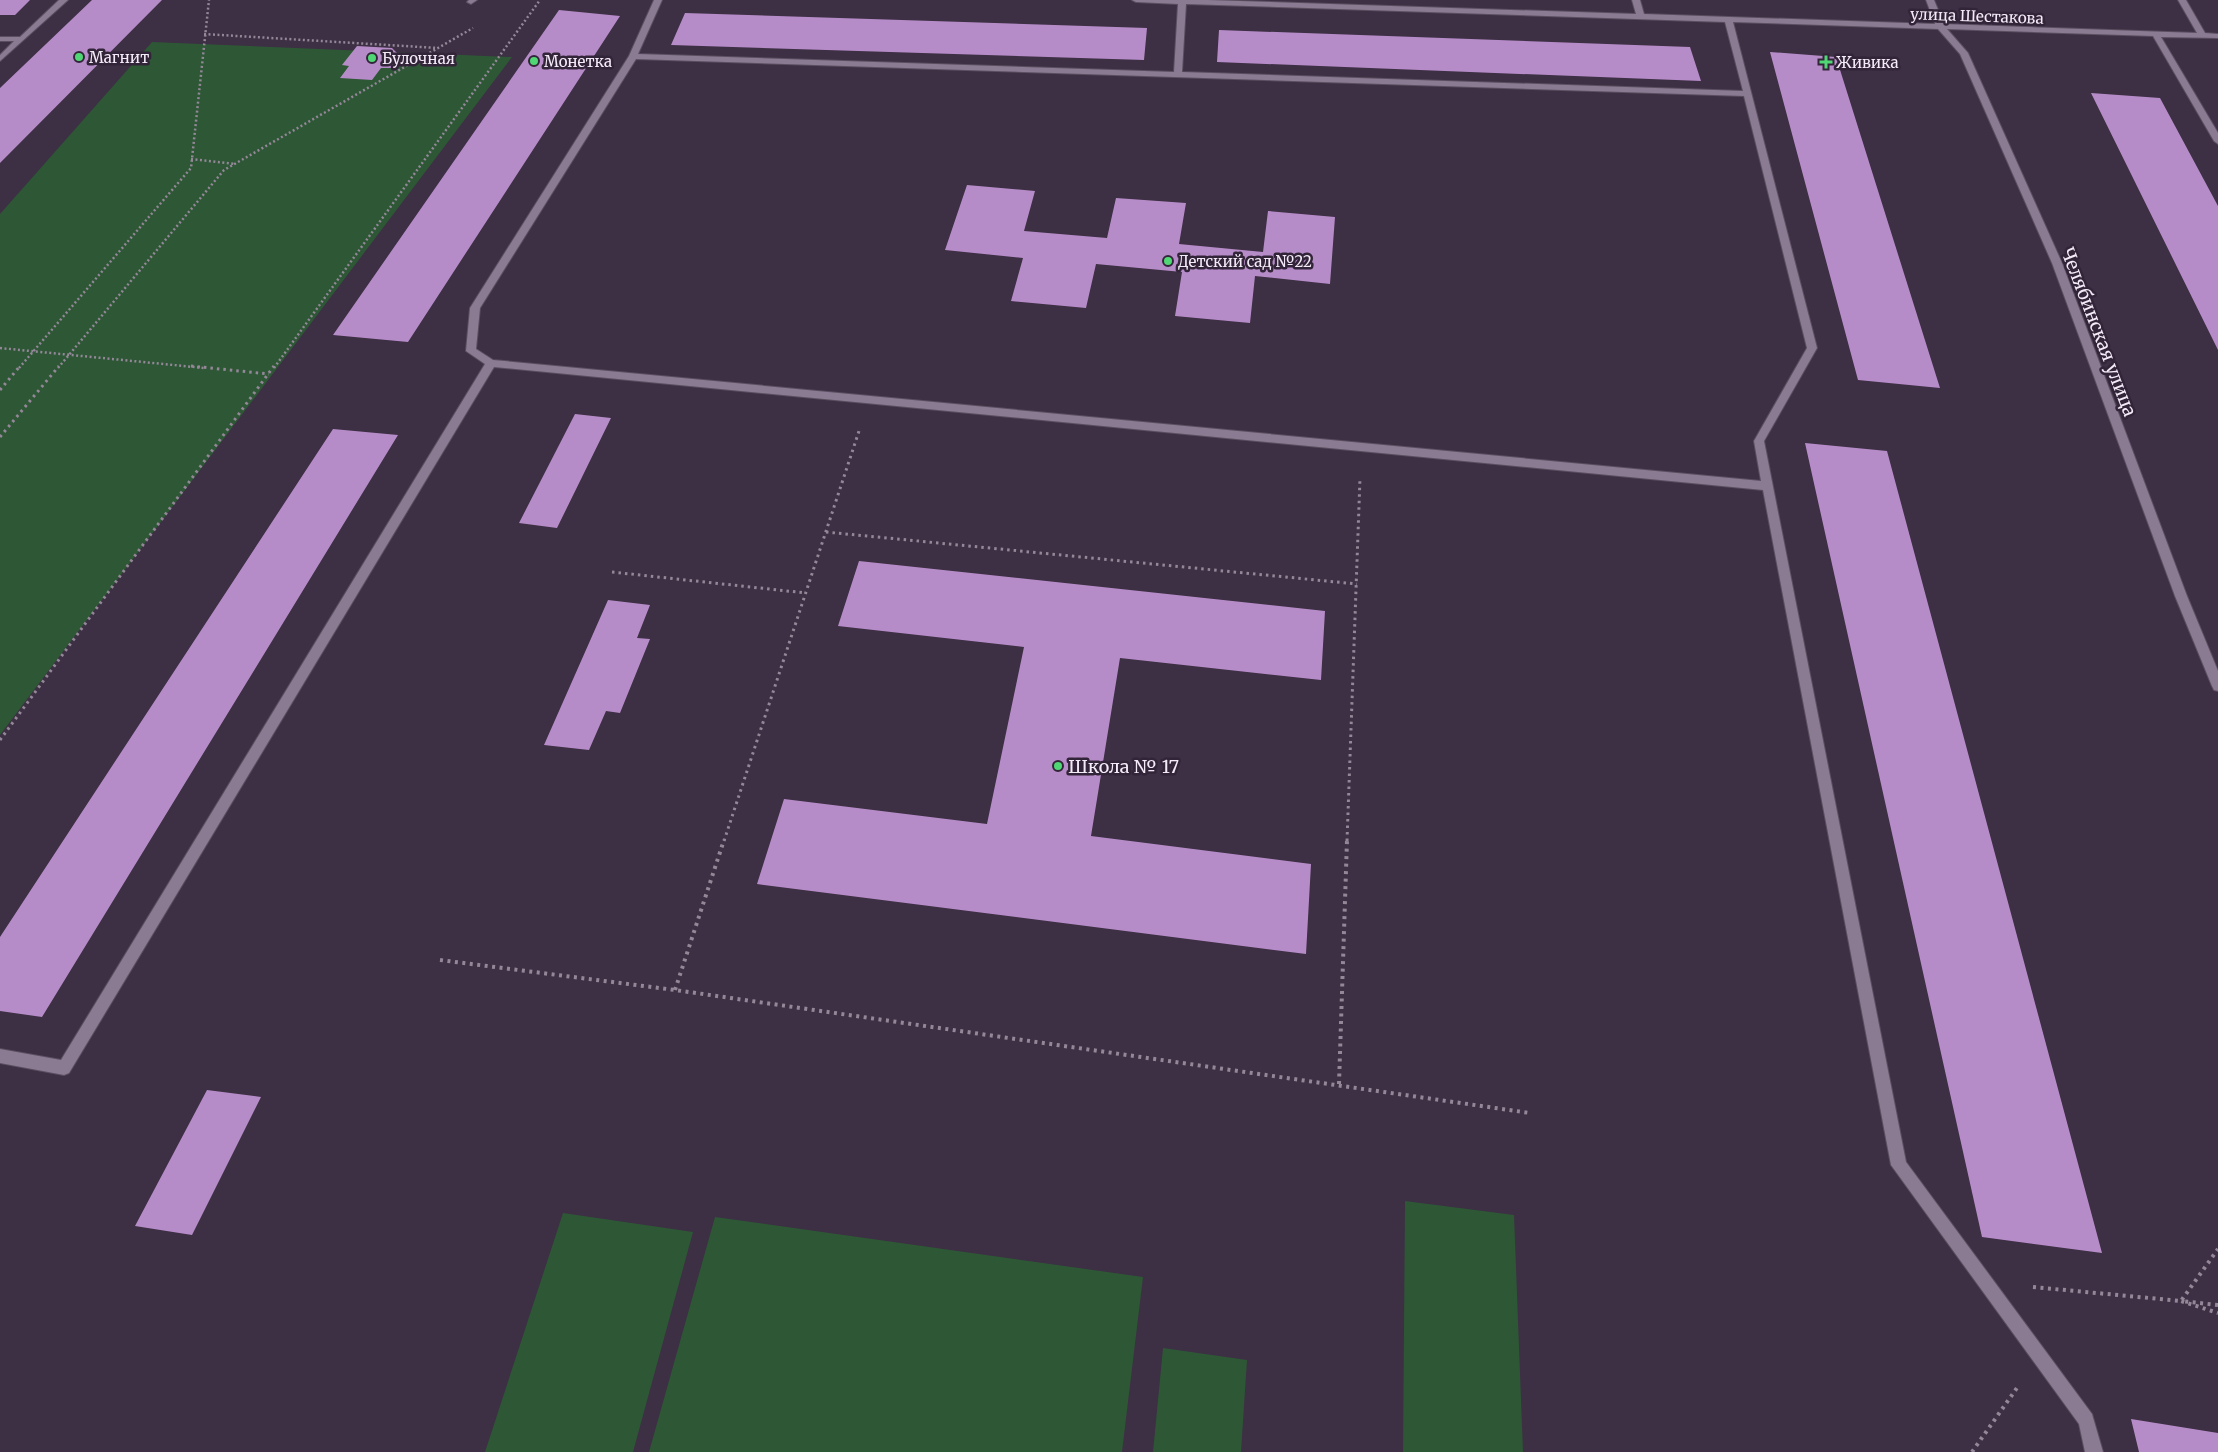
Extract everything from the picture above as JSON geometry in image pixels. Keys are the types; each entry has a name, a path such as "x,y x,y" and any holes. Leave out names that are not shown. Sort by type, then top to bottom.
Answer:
{"street":[{"path":"0,59 64,0"},
{"path":"658,0 632,56 475,308 471,351 492,363 1767,486"},
{"name":"улица Шестакова","path":"1136,0 2218,36"},
{"path":"1636,0 1641,18"},
{"name":"Челябинская улица","path":"1930,0 1941,28 1964,53 2057,264 2181,596 2218,686"},
{"path":"2182,0 2203,36"},
{"path":"1178,74 1182,2"},
{"path":"1729,21 1812,348 1759,441 1899,1165 2086,1420 2094,1452"},
{"path":"2156,35 2218,142"},
{"path":"0,39 21,40"},
{"path":"632,56 1748,94"},
{"path":"0,1056 64,1068 492,363"}],"path":[{"path":"0,390 191,168 209,0"},
{"path":"0,740 269,374 540,0"},
{"path":"0,437 224,170 473,28"},
{"path":"204,34 439,48"},
{"path":"191,159 236,164"},
{"path":"0,348 269,374"},
{"path":"675,990 870,400"},
{"path":"1339,1084 1361,447"},
{"path":"826,532 1357,584"},
{"path":"612,572 806,593"},
{"path":"440,960 675,990 1339,1084 1530,1114"},
{"path":"2181,1301 2218,1249"},
{"path":"1986,1283 2218,1305"},
{"path":"2181,1301 2218,1313"},
{"path":"1972,1452 2039,1356"}],"green space":[{"path":"152,42 512,57 0,735 0,214"},
{"path":"1405,1201 1514,1215 1523,1452 1403,1452"},
{"path":"563,1213 693,1232 633,1452 485,1452"},
{"path":"715,1217 1143,1277 1122,1452 649,1452"},
{"path":"1163,1348 1247,1360 1241,1452 1153,1452"}],"building":[{"path":"0,0 30,0 15,15 0,15"},
{"path":"92,0 162,0 0,163 0,88"},
{"path":"559,10 620,16 408,342 333,335"},
{"path":"685,13 1147,28 1144,60 671,45"},
{"path":"1219,30 1690,47 1701,81 1217,62"},
{"path":"357,46 392,48 401,57 392,68 381,68 372,80 340,78 349,66 342,65"},
{"path":"1770,52 1836,57 1940,388 1858,380"},
{"path":"2091,93 2160,98 2218,206 2218,350"},
{"path":"967,185 1035,191 1024,231 1107,238 1116,198 1186,203 1179,244 1263,252 1268,211 1335,217 1330,284 1255,276 1250,323 1175,316 1182,272 1096,264 1086,308 1011,301 1023,258 945,250"},
{"path":"575,414 611,418 557,528 519,523"},
{"path":"333,429 398,435 42,1017 0,1011 0,937"},
{"path":"1805,443 1887,451 2102,1253 1982,1237"},
{"path":"859,561 1325,611 1321,680 1120,658 1091,836 1311,864 1306,954 757,884 784,799 987,824 1024,647 838,626"},
{"path":"608,600 650,605 637,638 650,639 620,713 606,711 589,750 544,745"},
{"path":"207,1090 261,1097 192,1235 135,1226"},
{"path":"2131,1419 2218,1433 2218,1452 2139,1452"}],"place":[{"name":"Магнит","path":"79,57"},
{"name":"Булочная","path":"372,58"},
{"name":"Монетка","path":"534,61"},
{"name":"Живика","path":"1826,62"},
{"name":"Детский сад №22","path":"1168,261"},
{"name":"Школа № 17","path":"1058,766"}]}
